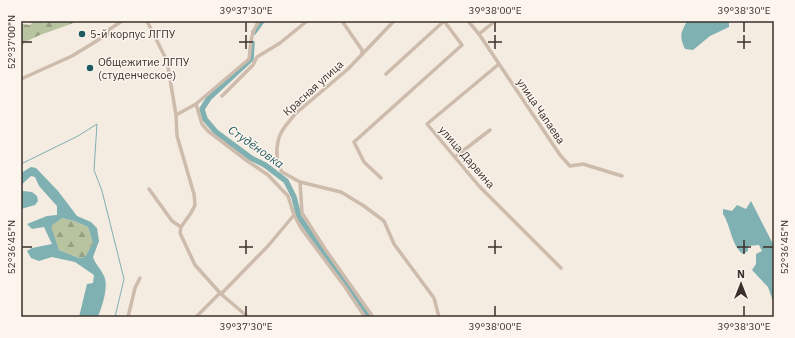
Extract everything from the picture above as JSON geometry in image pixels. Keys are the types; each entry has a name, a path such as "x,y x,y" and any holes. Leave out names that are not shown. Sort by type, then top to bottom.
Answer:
{"street":[{"path":"21,79 72,56 108,34 110,29 122,21"},
{"path":"147,21 167,61 176,114 176,136 194,194 195,205 181,227 180,233 195,265 220,293 248,317"},
{"path":"176,114 196,104 249,59 252,36 259,21"},
{"path":"222,96 254,65 257,57 280,43 307,21"},
{"path":"342,21 362,50 362,55"},
{"name":"Красная улица","path":"394,21 348,69 295,114 280,134 277,152 282,172 300,182 340,192 364,206 384,221 394,244 434,298 439,317"},
{"path":"381,178 364,162 354,142 462,45 444,21 386,74"},
{"name":"улица Чапаева","path":"468,21 479,34 560,155 570,166 583,164 622,176"},
{"path":"479,34 495,21"},
{"name":"улица Дарвина","path":"499,64 427,124 479,186 561,268"},
{"path":"196,104 202,124 208,131 268,175 288,196 294,215 301,228 345,287 365,317"},
{"path":"454,157 490,130"},
{"path":"300,182 302,213 325,249 373,317"},
{"path":"149,189 172,220 181,227"},
{"path":"196,317 268,246 294,215"},
{"path":"128,317 135,288 140,278"}],"green space":[{"path":"34,21 42,21 44,23 52,21 79,21 40,35 25,42 21,48 21,24 30,25"},
{"path":"62,218 88,227 93,243 85,257 79,258 59,250 50,226"}],"water":[{"path":"687,21 729,21 729,27 710,36 693,50 685,49 682,34 683,28"},
{"path":"31,167 36,168 58,191 77,216 91,222 97,228 99,241 93,257 104,276 106,286 98,317 79,317 87,284 93,283 94,275 75,262 52,257 39,261 31,258 27,251 32,248 52,244 44,227 32,229 27,224 47,216 57,215 57,206 39,186 35,177 31,176 21,185 21,173","holes":["62,218 88,227 93,243 85,257 79,258 59,250 51,226"]},
{"path":"21,190 32,192 37,196 38,201 35,205 21,209"},
{"path":"751,201 774,246 774,304 768,287 752,270 756,264 756,254 762,251 759,245 748,246 748,251 743,254 736,246 723,214 723,209 732,211 737,205 746,209"}],"waterway":[{"name":"Студёновка","path":"254,32 262,21"},
{"name":"Студёновка","path":"252,43 251,59 209,98 202,109 205,119 216,132 251,158 265,165 286,181 294,197 299,217 369,317"},
{"path":"21,164 78,136 97,124 94,170 102,191 124,279 115,317"},
{"path":"21,313 24,317"}],"place":[{"name":"5-й корпус ЛГПУ","path":"82,34"},
{"name":"Общежитие ЛГПУ (студенческое)","path":"90,68"}]}
